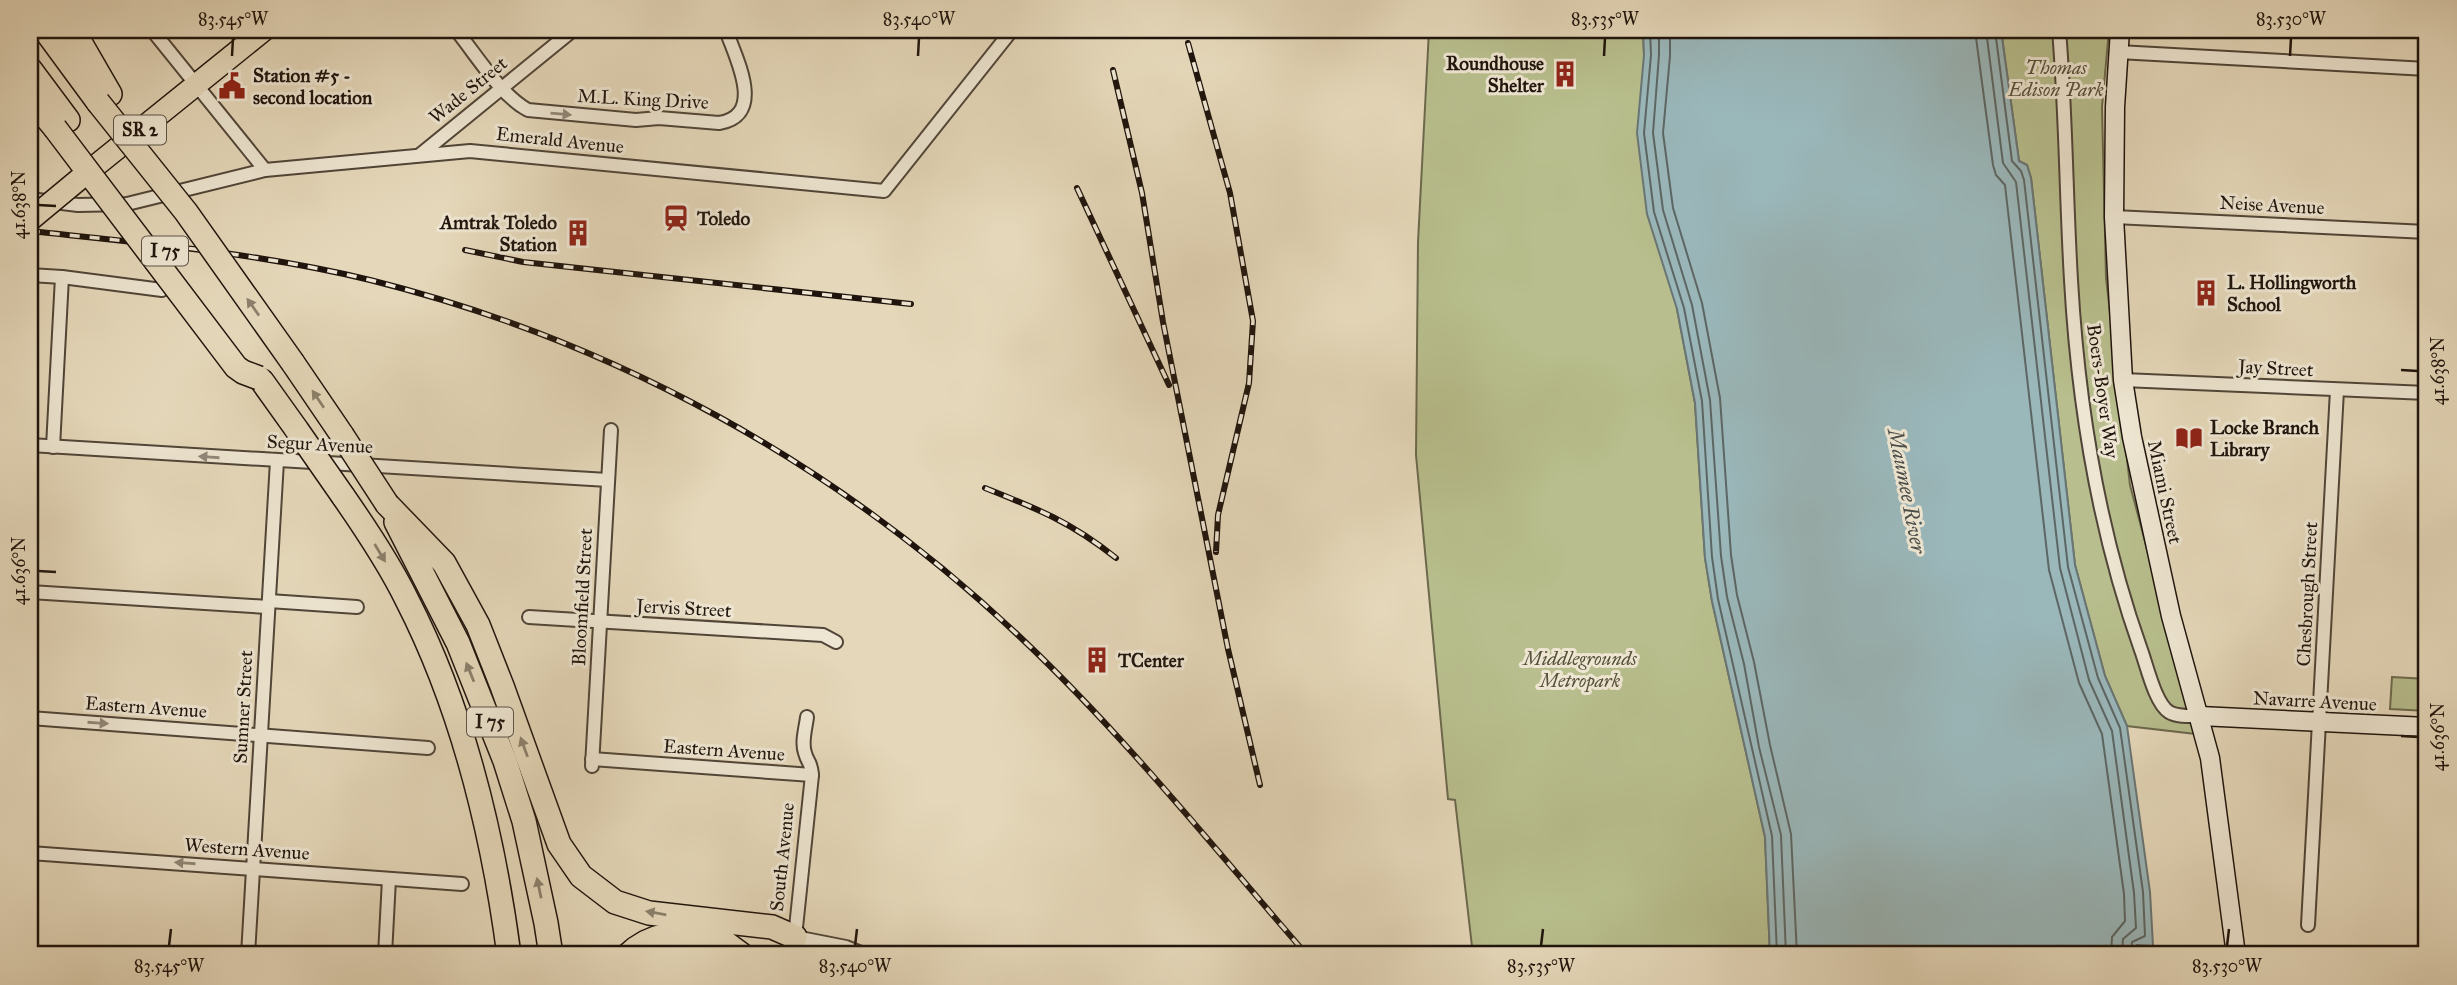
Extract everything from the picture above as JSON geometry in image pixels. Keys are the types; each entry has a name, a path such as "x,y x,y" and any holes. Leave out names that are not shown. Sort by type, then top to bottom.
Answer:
{"highway":[{"path":"45,30 104,98"},
{"path":"74,30 104,98"},
{"name":"I 75","path":"30,69 61,124 297,430 377,547 406,597 435,664 466,751 498,882 509,955"},
{"path":"30,98 61,124"},
{"name":"I 75","path":"104,98 293,363 387,504 458,643 505,761 527,833 551,955"},
{"path":"387,504 444,563 478,625 559,844 581,876 615,902 649,913 772,927 793,946"},
{"path":"478,796 497,955"},
{"path":"628,955 642,944 678,932 770,941 793,946"},
{"path":"715,935 741,955"}],"main road":[{"name":"SR 2","path":"30,220 264,30"}],"street":[{"path":"152,30 265,170"},
{"path":"456,30 502,87"},
{"name":"Wade Street","path":"421,155 573,30"},
{"name":"M.L. King Drive","path":"502,87 520,106 537,112 719,123 733,118 743,104 745,85 726,30"},
{"name":"Emerald Avenue","path":"30,199 78,205 127,204 265,170 456,151 884,191 1012,30"},
{"name":"Boers-Boyer Way","path":"2059,30 2071,282 2091,456 2112,554 2158,699 2169,712 2200,716"},
{"name":"Miami Street","path":"2120,30 2115,107 2114,218 2123,380 2132,437 2168,603 2200,716 2215,790 2236,955"},
{"path":"2118,52 2427,69"},
{"name":"Neise Avenue","path":"2114,218 2427,232"},
{"path":"30,275 162,290"},
{"path":"53,447 62,277"},
{"name":"Jay Street","path":"2123,380 2427,393"},
{"name":"Chesbrough Street","path":"2308,925 2337,390"},
{"name":"Bloomfield Street","path":"592,763 611,430"},
{"name":"Segur Avenue","path":"30,445 608,480"},
{"name":"Sumner Street","path":"248,955 277,461"},
{"path":"30,593 357,607"},
{"name":"Jervis Street","path":"529,617 823,635 836,642"},
{"name":"Navarre Avenue","path":"2200,716 2427,727"},
{"name":"South Avenue","path":"793,946 811,769 805,754 807,717"},
{"name":"Eastern Avenue","path":"30,718 428,748"},
{"name":"Eastern Avenue","path":"592,763 811,769"},
{"name":"Western Avenue","path":"30,853 462,884"},
{"path":"385,955 389,879"},
{"path":"793,946 846,947 866,955"}],"green space":[{"name":"Middlegrounds Metropark","path":"1429,30 1643,30 1677,309 1695,403 1705,558 1712,601 1765,837 1770,955 1473,955 1455,800 1448,799 1416,455 1418,242"},
{"name":"Thomas Edison Park","path":"2001,30 2109,30 2102,107 2106,278 2130,485 2196,734 2127,726 2105,676 2075,565 2031,178 2027,165 2019,161"},
{"path":"2392,677 2427,679 2427,711 2390,709"}],"water":[{"name":"Maumee River","path":"1643,30 2001,30 2019,161 2027,165 2031,178 2075,565 2105,676 2127,726 2150,892 2153,946 2137,945 2137,955 1770,955 1765,837 1712,601 1705,558 1695,403 1677,309 1647,214 1637,133 1644,55"}],"railway":[{"path":"1188,43 1230,193 1253,321 1249,383 1218,515 1216,552"},
{"path":"1113,70 1142,193 1163,322 1228,649 1260,785"},
{"path":"1077,188 1169,385"},
{"path":"30,231 243,256 370,280 461,306 549,337 635,374 718,416 799,464 876,517 950,574 1020,637 1132,752 1307,955"},
{"path":"465,250 523,262 911,304"},
{"path":"985,488 1053,517 1116,558"}],"place":[{"name":"Roundhouse Shelter","path":"1565,74"},
{"name":"Station #5 - second location","path":"232,86"},
{"name":"Toledo","path":"676,218"},
{"name":"Amtrak Toledo Station","path":"578,233"},
{"name":"L. Hollingworth School","path":"2206,293"},
{"name":"Locke Branch Library","path":"2189,438"},
{"name":"TCenter","path":"1097,660"}]}
